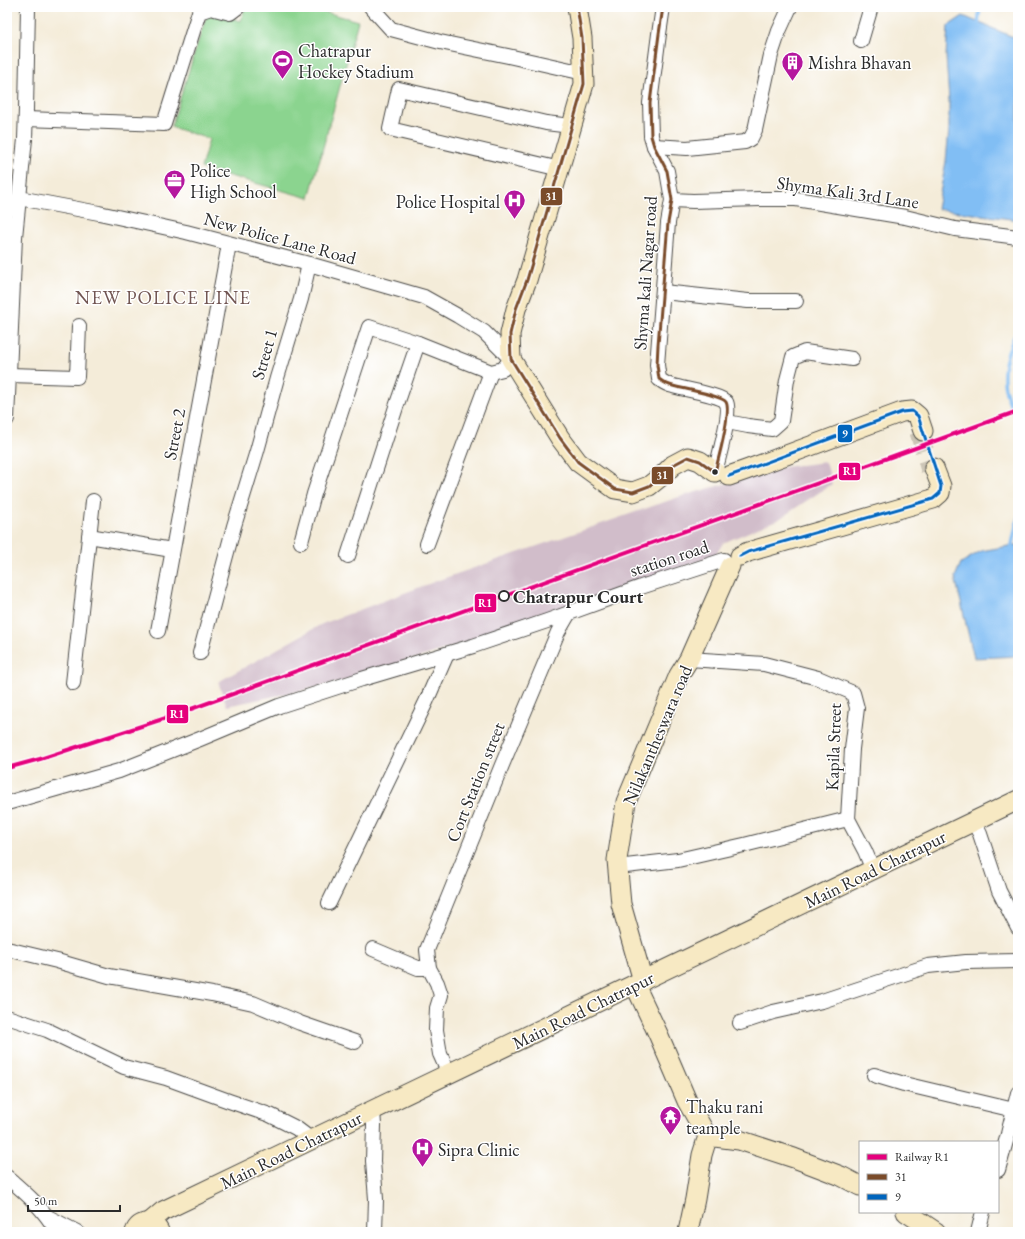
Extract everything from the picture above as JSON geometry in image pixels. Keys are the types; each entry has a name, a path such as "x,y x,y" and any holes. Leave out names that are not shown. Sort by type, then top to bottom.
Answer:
{"street":[{"path":"7,419 9,313 15,237 15,204 26,119 28,7"},
{"path":"26,119 164,124 199,12 211,8 230,12 238,7"},
{"path":"371,7 391,29 440,42 584,74"},
{"path":"577,7 582,38 584,84 510,334 511,359 560,438 578,462 615,489 633,492 648,486 674,464 688,457 705,464 724,476 746,470 902,412 912,411 918,416 921,431"},
{"name":"Shyma kali Nagar road","path":"663,7 650,103 651,136 654,146 667,171 672,200 668,224 657,365 659,379 671,386 718,397 726,402 728,408 724,476"},
{"path":"654,146 695,147 745,142 751,138 755,130 771,55 790,7"},
{"path":"862,41 871,7"},
{"path":"560,169 390,129 399,89 546,123 571,126"},
{"name":"Shyma Kali 3rd Lane","path":"672,200 796,199 905,217 955,229 1018,237"},
{"name":"New Police Lane Road","path":"15,204 99,213 186,232 309,264 424,297 484,332 511,359"},
{"name":"Street 2","path":"158,631 229,244"},
{"name":"Street 1","path":"200,654 234,526 301,299 309,264"},
{"path":"663,292 748,301 796,301"},
{"path":"9,375 77,377 80,326"},
{"path":"301,542 369,327 418,343 491,372 504,369 511,359"},
{"path":"348,556 418,343"},
{"path":"727,422 772,429 777,425 781,421 787,380 793,357 805,352 852,359"},
{"path":"427,544 491,372"},
{"path":"733,558 745,547 932,494 935,490 932,469"},
{"path":"73,683 93,501"},
{"path":"89,536 172,550"},
{"name":"station road","path":"7,803 119,771 200,740 280,706 362,679 447,654 641,587 733,558"},
{"name":"Nilakantheswara road","path":"708,1136 687,1101 659,1036 639,983 621,904 617,860 626,802 679,675 689,659 733,558"},
{"name":"Cort Station street","path":"429,968 427,950 502,764 558,632 569,613"},
{"path":"329,903 426,702 447,654"},
{"name":"Kapila Street","path":"689,659 764,664 818,678 853,693 857,708 852,749 848,819"},
{"name":"Main Road Chatrapur","path":"121,1232 146,1228 163,1211 1018,800"},
{"path":"617,867 678,860 848,819 873,870"},
{"path":"974,822 980,834 999,891 1018,928"},
{"path":"7,949 109,976 212,994 253,1003 300,1023 355,1042"},
{"path":"373,949 418,968 429,968 437,983 441,995 437,1008 436,1030 440,1054 449,1074"},
{"path":"740,1023 773,1012 822,1000 928,966 966,962 1018,961"},
{"path":"7,1017 47,1030 124,1066 166,1078 270,1115 296,1128 312,1140"},
{"path":"874,1075 904,1084 1014,1110"},
{"path":"999,1166 1018,1093"},
{"path":"372,1111 374,1125 376,1199 375,1232"},
{"path":"688,1232 702,1155 708,1136 739,1140 794,1158 841,1176 859,1185"},
{"path":"7,1177 48,1217 57,1232"},
{"path":"908,1213 936,1232"},
{"path":"978,1232 983,1213"},
{"path":"48,1217 77,1232"}],"shaded area":[{"path":"826,462 832,484 779,519 723,543 715,556 519,626 338,683 227,706 218,682 322,624 439,580 679,497 784,467"}],"green space":[{"name":"Chatrapur Hockey Stadium","path":"245,7 306,7 358,21 309,198 201,168 209,139 171,127 208,11 241,21"}],"water":[{"path":"963,16 1018,39 1018,220 937,209 946,161 949,129 946,56 948,26"},
{"path":"1018,545 1018,656 974,658 955,577 961,563 981,551"}],"waterway":[{"path":"978,26 980,7"},
{"path":"1018,328 1010,346 1004,372 1004,385 1007,396 1018,423"},
{"path":"1011,549 1018,517"}],"tunnel":[{"path":"919,432 930,470"}],"rail line":[{"name":"R1","path":"7,768 40,759 166,718 1018,411"}],"transit line":[{"name":"31","path":"577,7 582,38 584,84 527,280 516,309 510,334 511,359 560,438 578,462 615,489 633,492 649,486 673,465 688,457 700,461 715,472 724,436 727,415 726,402 723,399 671,386 659,379 657,365 658,345 668,223 672,200 667,171 654,146 651,136 650,103 663,7"},
{"name":"9","path":"729,476 902,412 912,411 918,416 941,486 940,493 933,499 748,552 740,556"}],"place":[{"name":"Chatrapur Hockey Stadium","path":"283,80"},
{"name":"Mishra Bhavan","path":"792,82"},
{"name":"Police High School","path":"175,200"},
{"name":"Police Hospital","path":"515,220"},
{"name":"Chatrapur Court","path":"504,596"},
{"name":"Thaku rani teample","path":"671,1136"},
{"name":"Sipra Clinic","path":"422,1168"}],"district":[{"name":"NEW POLICE LINE","path":"163,297"}]}
